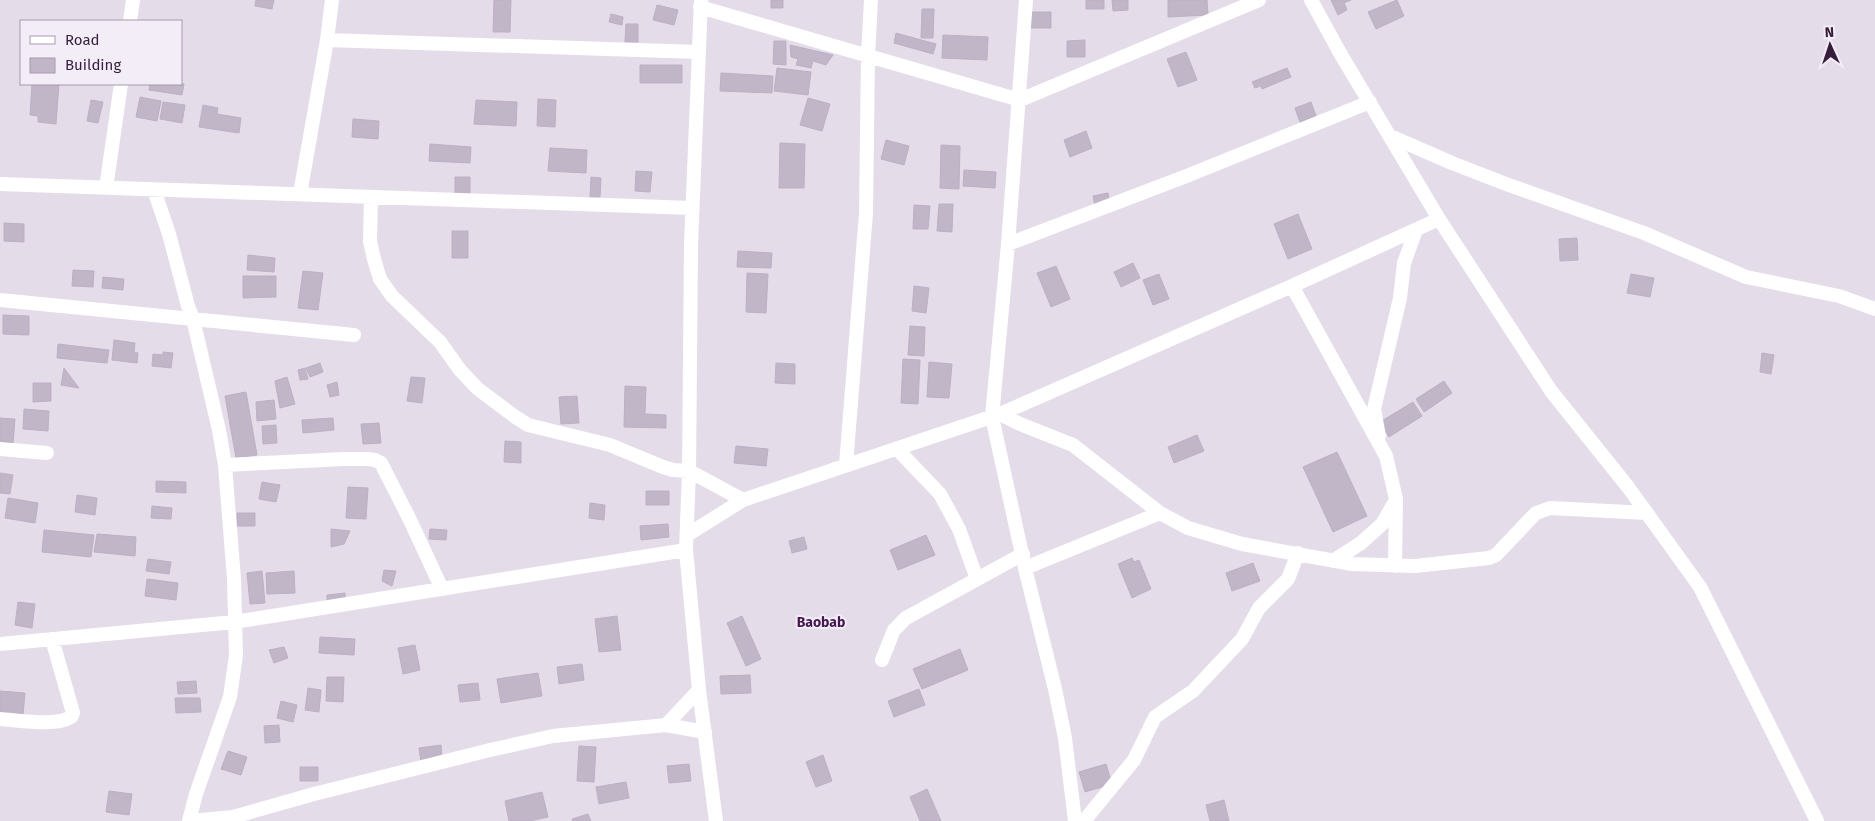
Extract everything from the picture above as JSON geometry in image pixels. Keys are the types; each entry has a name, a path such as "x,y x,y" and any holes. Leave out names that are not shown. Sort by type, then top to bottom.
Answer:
{"street":[{"path":"130,20 133,0"},
{"path":"300,194 332,0"},
{"path":"846,465 866,213 868,56 871,0"},
{"path":"1026,0 996,416 1024,561 1056,688 1065,738 1075,821"},
{"path":"716,821 699,690 686,550 689,471 692,208 700,4 868,56 1020,100 1259,0"},
{"path":"1311,0 1340,53 1440,219 1551,391 1628,487 1700,587 1817,821"},
{"path":"326,40 699,52"},
{"path":"106,188 121,85"},
{"path":"1008,244 1184,177 1370,102"},
{"path":"1390,136 1506,184 1644,233 1746,277 1839,296 1875,310"},
{"path":"0,184 692,208"},
{"path":"154,190 170,234 193,319 219,430 225,465 234,579 236,655 230,697 196,794 190,821 233,817 314,794 553,736 666,725 704,732"},
{"path":"371,197 370,241 380,279 392,296 440,342 460,370 478,389 528,425 610,445 663,467 689,471 743,500"},
{"path":"687,535 743,500 996,416 1440,219"},
{"path":"1381,447 1374,409 1400,298 1404,263 1416,230"},
{"path":"1292,286 1381,447 1388,464 1396,499 1395,566"},
{"path":"0,300 354,335"},
{"path":"996,416 1073,445 1160,513 1188,528 1242,544 1352,564 1427,565 1489,558 1496,555 1536,513 1550,508 1647,513"},
{"path":"0,448 48,453"},
{"path":"897,449 940,494 959,530 977,579"},
{"path":"225,465 344,459 376,460 381,463 442,589"},
{"path":"1333,561 1361,543 1382,524 1396,499"},
{"path":"882,660 894,630 906,618 977,579 1160,513"},
{"path":"0,644 234,622 686,550"},
{"path":"1084,821 1134,760 1155,717 1193,691 1242,639 1259,608 1288,580 1298,553"},
{"path":"0,719 48,722 66,721 71,717 73,713 52,640"},
{"path":"666,725 699,690"}],"building":[{"path":"256,0 274,0 272,9 255,6"},
{"path":"494,0 511,0 510,32 493,32"},
{"path":"771,0 783,0 783,8 771,8"},
{"path":"1086,0 1104,0 1104,9 1086,9"},
{"path":"1112,0 1128,0 1128,10 1113,11"},
{"path":"1168,0 1207,0 1208,15 1168,17"},
{"path":"1331,0 1351,0 1344,3 1347,10 1338,15"},
{"path":"1397,0 1404,16 1376,29 1368,12"},
{"path":"657,5 678,10 674,25 653,20"},
{"path":"922,9 934,9 933,38 921,38"},
{"path":"1031,12 1051,12 1051,28 1031,28"},
{"path":"611,14 623,17 622,25 609,22"},
{"path":"626,24 638,24 638,42 625,42"},
{"path":"896,33 936,44 933,54 894,43"},
{"path":"943,35 988,37 987,60 942,58"},
{"path":"1085,40 1085,57 1067,57 1067,41"},
{"path":"774,41 786,41 786,65 773,64"},
{"path":"790,45 833,55 826,65 813,61 811,68 796,65 798,59 791,57"},
{"path":"1186,52 1197,80 1178,87 1167,59"},
{"path":"640,65 682,65 682,83 640,83"},
{"path":"777,68 811,72 808,95 774,91"},
{"path":"1287,68 1291,77 1262,89 1261,86 1255,88 1252,82"},
{"path":"721,73 773,76 772,93 720,91"},
{"path":"184,84 182,95 149,90 150,85"},
{"path":"32,85 59,85 56,124 38,122 38,116 30,115"},
{"path":"140,97 161,101 157,121 136,117"},
{"path":"808,98 830,104 822,131 800,125"},
{"path":"538,99 556,100 555,127 537,126"},
{"path":"91,100 103,102 98,123 87,121"},
{"path":"476,100 517,102 516,126 474,124"},
{"path":"163,102 185,105 182,123 160,119"},
{"path":"1311,102 1316,116 1300,122 1295,108"},
{"path":"203,105 218,108 217,114 241,118 239,133 199,127"},
{"path":"353,119 379,121 378,139 352,137"},
{"path":"1086,131 1092,148 1070,157 1064,140"},
{"path":"886,140 909,146 904,165 881,159"},
{"path":"780,143 805,144 804,188 779,188"},
{"path":"430,144 471,147 470,163 429,161"},
{"path":"941,145 960,146 959,189 940,188"},
{"path":"550,148 587,150 586,173 548,171"},
{"path":"964,170 996,172 995,188 963,186"},
{"path":"636,171 652,172 650,192 635,191"},
{"path":"455,177 470,177 470,198 455,198"},
{"path":"591,177 601,178 600,197 590,197"},
{"path":"1108,193 1110,204 1095,206 1093,196"},
{"path":"939,204 953,204 952,232 937,231"},
{"path":"914,205 930,206 928,229 913,229"},
{"path":"1298,214 1312,249 1288,259 1274,224"},
{"path":"4,223 24,224 24,242 4,241"},
{"path":"452,231 468,231 468,258 452,258"},
{"path":"1577,238 1578,260 1560,261 1559,239"},
{"path":"738,251 772,253 771,268 737,267"},
{"path":"248,255 275,258 274,272 247,270"},
{"path":"1133,263 1140,278 1121,287 1114,272"},
{"path":"1056,266 1070,299 1051,307 1037,273"},
{"path":"73,270 94,271 93,287 72,286"},
{"path":"303,271 323,273 318,310 298,308"},
{"path":"747,273 768,274 766,313 746,312"},
{"path":"1159,274 1169,299 1153,305 1143,280"},
{"path":"1631,274 1654,278 1650,297 1627,293"},
{"path":"243,276 276,276 276,297 243,298"},
{"path":"103,277 124,279 123,290 102,288"},
{"path":"914,286 929,288 926,313 912,311"},
{"path":"3,315 29,316 29,335 3,334"},
{"path":"910,326 925,327 924,356 908,355"},
{"path":"114,340 135,343 134,352 138,353 137,363 112,360"},
{"path":"58,344 109,350 107,363 57,358"},
{"path":"163,352 173,353 171,368 152,366 153,354 163,355"},
{"path":"1762,353 1774,355 1771,374 1760,372"},
{"path":"903,359 920,360 918,404 901,403"},
{"path":"929,362 952,364 949,398 927,397"},
{"path":"320,363 323,372 310,377 306,368"},
{"path":"776,363 795,364 795,384 775,383"},
{"path":"64,368 79,388 61,385"},
{"path":"305,368 308,379 300,380 298,370"},
{"path":"287,377 295,404 280,408 275,381"},
{"path":"411,377 425,378 422,403 407,401"},
{"path":"1444,381 1452,393 1424,412 1416,399"},
{"path":"337,382 339,395 330,397 327,385"},
{"path":"33,383 51,383 51,401 33,402"},
{"path":"625,386 646,387 645,414 666,415 666,428 624,427"},
{"path":"246,392 257,455 236,458 225,396"},
{"path":"577,396 579,423 561,424 559,397"},
{"path":"274,400 276,419 257,421 256,402"},
{"path":"1413,402 1422,416 1389,437 1380,422"},
{"path":"24,409 49,411 48,431 23,429"},
{"path":"0,418 15,419 13,443 0,442"},
{"path":"333,418 334,430 303,433 302,420"},
{"path":"379,423 381,443 363,444 361,424"},
{"path":"276,425 277,443 263,444 262,426"},
{"path":"1197,435 1204,451 1174,463 1168,447"},
{"path":"505,441 521,442 521,463 504,462"},
{"path":"736,446 768,449 766,466 734,463"},
{"path":"1337,452 1367,516 1333,532 1303,467"},
{"path":"0,473 13,475 10,494 0,493"},
{"path":"156,481 186,482 186,493 156,492"},
{"path":"262,482 280,485 276,502 259,499"},
{"path":"348,487 368,488 366,519 346,518"},
{"path":"646,491 669,491 669,505 646,505"},
{"path":"77,495 97,498 95,515 75,512"},
{"path":"8,498 38,503 35,523 5,518"},
{"path":"590,503 605,505 604,520 589,518"},
{"path":"152,506 172,508 171,519 151,518"},
{"path":"237,513 255,513 255,526 237,526"},
{"path":"668,524 669,537 641,540 640,526"},
{"path":"331,529 350,531 344,544 331,547"},
{"path":"430,529 447,530 446,540 429,539"},
{"path":"44,530 94,535 91,557 42,552"},
{"path":"97,534 136,537 135,556 94,552"},
{"path":"926,535 935,555 898,570 890,550"},
{"path":"804,537 807,549 792,553 789,541"},
{"path":"1132,558 1134,562 1139,560 1151,589 1132,598 1118,564"},
{"path":"148,559 171,562 169,574 146,571"},
{"path":"1253,563 1260,581 1232,591 1226,573"},
{"path":"384,570 396,571 392,586 382,581"},
{"path":"262,571 265,603 250,604 247,573"},
{"path":"294,571 295,593 267,594 266,573"},
{"path":"147,579 178,583 176,600 145,596"},
{"path":"345,593 345,603 327,604 327,595"},
{"path":"18,602 35,604 32,628 15,625"},
{"path":"617,616 621,650 599,652 595,619"},
{"path":"742,616 761,659 746,666 727,623"},
{"path":"320,637 355,639 354,655 319,653"},
{"path":"415,645 420,670 403,674 398,648"},
{"path":"284,647 288,658 274,663 269,650"},
{"path":"960,649 968,670 922,689 913,669"},
{"path":"582,664 584,680 559,684 557,667"},
{"path":"538,673 542,696 501,703 497,679"},
{"path":"750,675 751,693 721,694 720,676"},
{"path":"327,677 344,677 343,702 326,701"},
{"path":"196,681 197,693 178,694 177,682"},
{"path":"478,683 480,700 460,702 458,685"},
{"path":"308,688 321,690 319,712 305,710"},
{"path":"919,689 925,705 894,717 888,701"},
{"path":"0,691 25,693 23,714 0,712"},
{"path":"175,698 200,698 201,712 176,713"},
{"path":"281,701 297,705 293,722 277,718"},
{"path":"279,725 280,742 265,743 264,726"},
{"path":"441,745 442,760 421,762 419,748"},
{"path":"579,746 596,747 594,782 577,781"},
{"path":"228,751 247,757 241,775 221,769"},
{"path":"823,755 832,781 816,787 806,762"},
{"path":"689,764 691,781 669,783 667,766"},
{"path":"1106,764 1112,784 1085,792 1079,772"},
{"path":"300,767 318,767 318,781 300,781"},
{"path":"626,782 629,798 599,804 596,787"},
{"path":"927,789 941,821 920,821 910,797"},
{"path":"109,791 132,794 129,815 106,812"},
{"path":"542,792 548,817 530,821 509,821 505,801"},
{"path":"1224,800 1229,821 1210,821 1206,805"},
{"path":"588,814 591,821 573,821 572,819"}],"district":[{"name":"Baobab","path":"821,622"}]}
